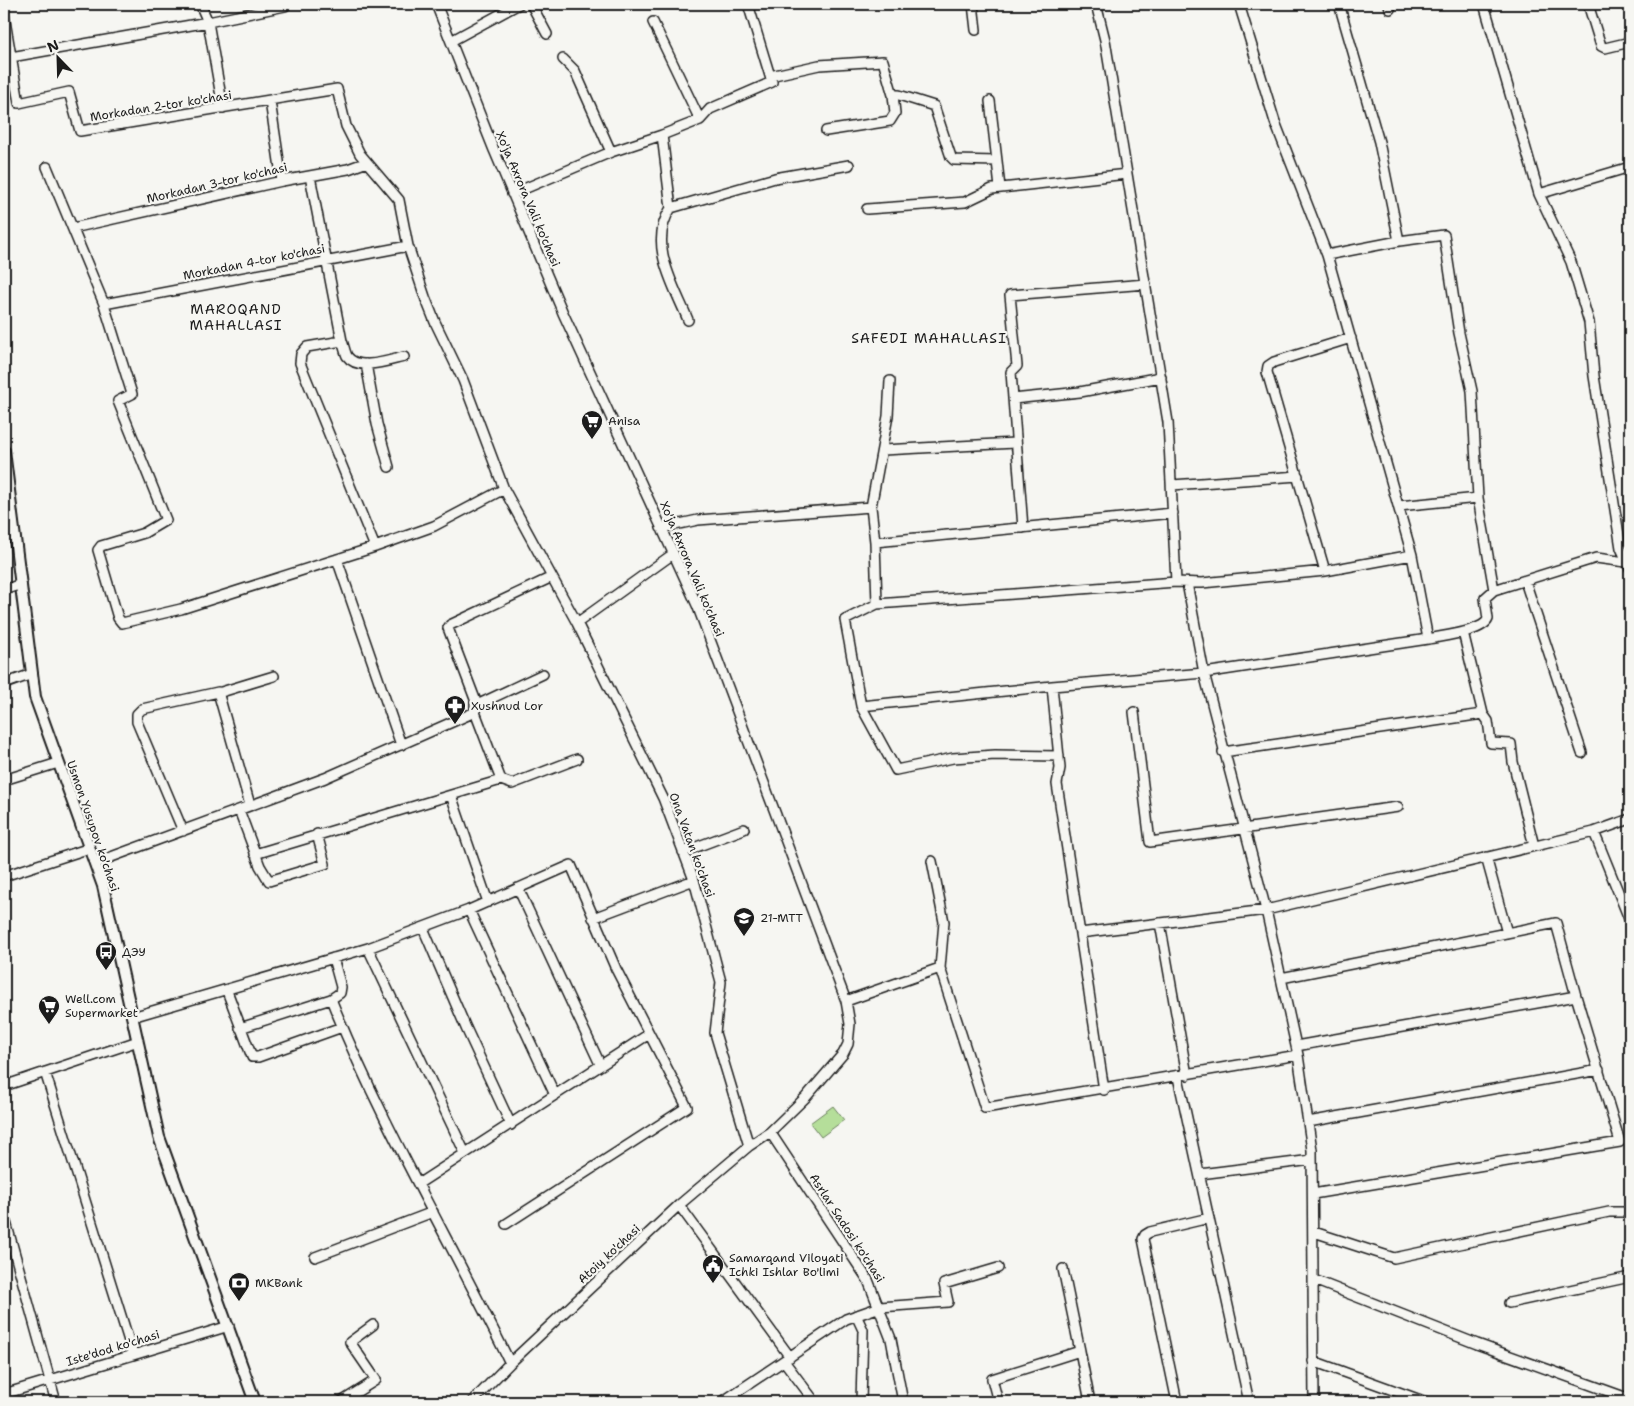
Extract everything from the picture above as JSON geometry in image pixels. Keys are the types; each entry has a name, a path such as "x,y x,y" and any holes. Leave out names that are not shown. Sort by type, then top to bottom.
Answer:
{"main road":[{"name":"Usmon Yusupov ko'chasi","path":"4,450 6,489 21,584 35,697 103,886 160,1137 255,1402"}],"street":[{"path":"200,4 208,22 223,108"},
{"name":"Xo'ja Axrora Vali ko'chasi","path":"436,4 512,194 563,313 704,622 846,1001 850,1024 848,1044 843,1054 806,1098 770,1132"},
{"path":"451,41 519,4"},
{"path":"531,4 547,34"},
{"path":"512,194 611,152 700,120 710,109 772,82 748,4"},
{"path":"973,4 976,30"},
{"path":"1096,4 1105,40 1168,422 1176,582"},
{"path":"1239,4 1275,122 1327,255 1412,555 1428,639"},
{"path":"1339,4 1380,142 1399,241"},
{"path":"1484,4 1538,194 1571,262 1589,322 1594,376 1621,548 1628,565"},
{"path":"1588,4 1601,46 1605,48 1630,42"},
{"path":"4,15 12,56 208,22 285,6"},
{"path":"653,22 700,120"},
{"name":"Morkadan 2-tor ko'chasi","path":"12,56 19,103 69,92 80,131 337,89"},
{"path":"563,59 575,71 611,152"},
{"path":"770,76 819,65 880,60 884,64 893,95 895,113 890,121 826,131"},
{"name":"Ona Vatan ko'chasi","path":"337,89 346,126 368,162 399,200 408,246 434,322 463,380 504,488 577,622 663,798 694,880 721,982 715,1033 749,1146"},
{"path":"893,95 899,94 934,106 951,157 954,160 997,161"},
{"path":"270,101 282,181"},
{"path":"990,101 1000,188"},
{"path":"662,135 671,208"},
{"name":"Morkadan 3-tor ko'chasi","path":"73,228 368,162"},
{"path":"688,320 664,262 660,242 663,220 671,208 775,178 850,165"},
{"path":"46,167 104,304 132,394 118,401 166,520 144,533 101,546 98,550 118,618 122,623 181,609 375,547 434,526 504,488"},
{"path":"1538,194 1630,167"},
{"path":"867,209 965,202 992,189 1127,174"},
{"path":"310,176 342,341 348,357 356,363 366,364 404,357"},
{"path":"1327,255 1399,241 1444,235 1459,333 1472,391 1478,498 1494,590"},
{"name":"Morkadan 4-tor ko'chasi","path":"104,304 408,246"},
{"path":"1023,528 1011,372 1016,366 1010,294 1146,284"},
{"path":"1325,571 1267,372 1268,366 1351,338"},
{"path":"342,341 307,347 301,354 300,363 375,547"},
{"path":"366,364 377,424 389,467"},
{"path":"1013,399 1080,392 1161,377"},
{"path":"877,604 872,507 888,416 890,381"},
{"path":"883,450 1015,443"},
{"path":"1172,485 1298,476"},
{"path":"1399,506 1478,498"},
{"path":"661,528 698,520 872,507"},
{"path":"875,542 1173,513"},
{"path":"577,622 673,554"},
{"path":"1059,756 995,755 953,758 896,770 861,706 845,620 877,604 1176,582 1187,583 1325,571 1412,555"},
{"path":"861,706 1052,686 1204,673 1428,639 1463,632 1487,622 1485,598 1494,590 1596,558 1628,565"},
{"path":"337,559 401,745"},
{"path":"501,780 448,628 450,625 552,577"},
{"path":"1525,581 1582,753"},
{"path":"1187,583 1204,673 1243,830 1266,910 1298,1051 1312,1160 1314,1402"},
{"path":"4,590 21,584"},
{"path":"1463,632 1483,714 1488,721 1491,743 1509,742 1511,744 1513,762 1534,846"},
{"path":"4,684 32,674"},
{"path":"95,864 325,778 401,745 542,674"},
{"path":"183,832 137,722 136,714 142,709 218,693 274,676"},
{"path":"1052,686 1060,768 1058,784 1104,1090"},
{"path":"218,693 250,806"},
{"path":"1134,712 1150,842 1398,807"},
{"path":"1223,752 1483,714"},
{"path":"255,854 316,834 501,780 512,784 577,759"},
{"path":"4,780 58,763"},
{"path":"451,795 488,902"},
{"path":"239,810 255,854 269,881 325,864 316,834"},
{"path":"1080,933 1266,910 1594,832 1630,819"},
{"path":"683,852 744,829"},
{"path":"1594,832 1630,921"},
{"path":"4,876 90,848"},
{"path":"1486,857 1507,933"},
{"path":"932,861 944,922 940,968 985,1108 1183,1076 1298,1051 1576,996"},
{"path":"132,1017 227,991 368,948 469,910 571,864 593,918 687,1108 506,1224"},
{"path":"593,918 694,880"},
{"path":"518,888 600,1064"},
{"path":"469,910 555,1095"},
{"path":"1160,923 1200,1174 1249,1402"},
{"path":"1281,978 1556,923 1620,1142 1313,1194"},
{"path":"423,928 466,1028 511,1125"},
{"path":"368,948 465,1153"},
{"path":"240,1028 331,999 340,992 341,987 333,958"},
{"path":"846,1001 940,968"},
{"path":"227,991 252,1057 258,1057 342,1027"},
{"path":"331,999 342,1027 418,1184 510,1363"},
{"path":"418,1184 511,1125 600,1064 649,1034"},
{"path":"4,1086 138,1042"},
{"path":"1308,1122 1599,1070"},
{"path":"45,1072 133,1354"},
{"name":"Atoiy ko'chasi","path":"472,1402 510,1363 679,1205 749,1146 770,1132"},
{"name":"Asrlar Sadosi ko'chasi","path":"770,1132 868,1280 891,1339 903,1402"},
{"path":"1200,1174 1312,1160"},
{"path":"679,1205 787,1359 812,1398 812,1402"},
{"path":"315,1257 433,1212"},
{"path":"1314,1232 1394,1258 1609,1212 1628,1212 1630,1216"},
{"path":"4,1215 56,1402"},
{"path":"1178,1402 1143,1239 1150,1232 1210,1218"},
{"path":"722,1402 846,1319 880,1308 948,1302 944,1284 998,1268"},
{"path":"1063,1269 1090,1402"},
{"path":"1509,1303 1630,1277"},
{"path":"1314,1280 1477,1344 1630,1399"},
{"path":"856,1315 862,1330 861,1402"},
{"path":"341,1402 376,1380 350,1342 373,1325"},
{"name":"Iste'dod ko'chasi","path":"4,1394 229,1326"},
{"path":"998,1402 992,1379 1080,1352"},
{"path":"1313,1361 1426,1402"}],"green space":[{"path":"833,1106 844,1120 821,1137 810,1123"}],"place":[{"name":"Anisa","path":"592,440"},
{"name":"Xushnud Lor","path":"455,725"},
{"name":"21-MTT","path":"744,937"},
{"name":"ДЭУ","path":"106,971"},
{"name":"Well.com Supermarket","path":"49,1025"},
{"name":"Samarqand Viloyati Ichki Ishlar Bo'limi","path":"713,1284"},
{"name":"MKBank","path":"239,1302"}],"district":[{"name":"MAROQAND MAHALLASI","path":"236,318"},
{"name":"SAFEDI MAHALLASI","path":"929,338"}]}
